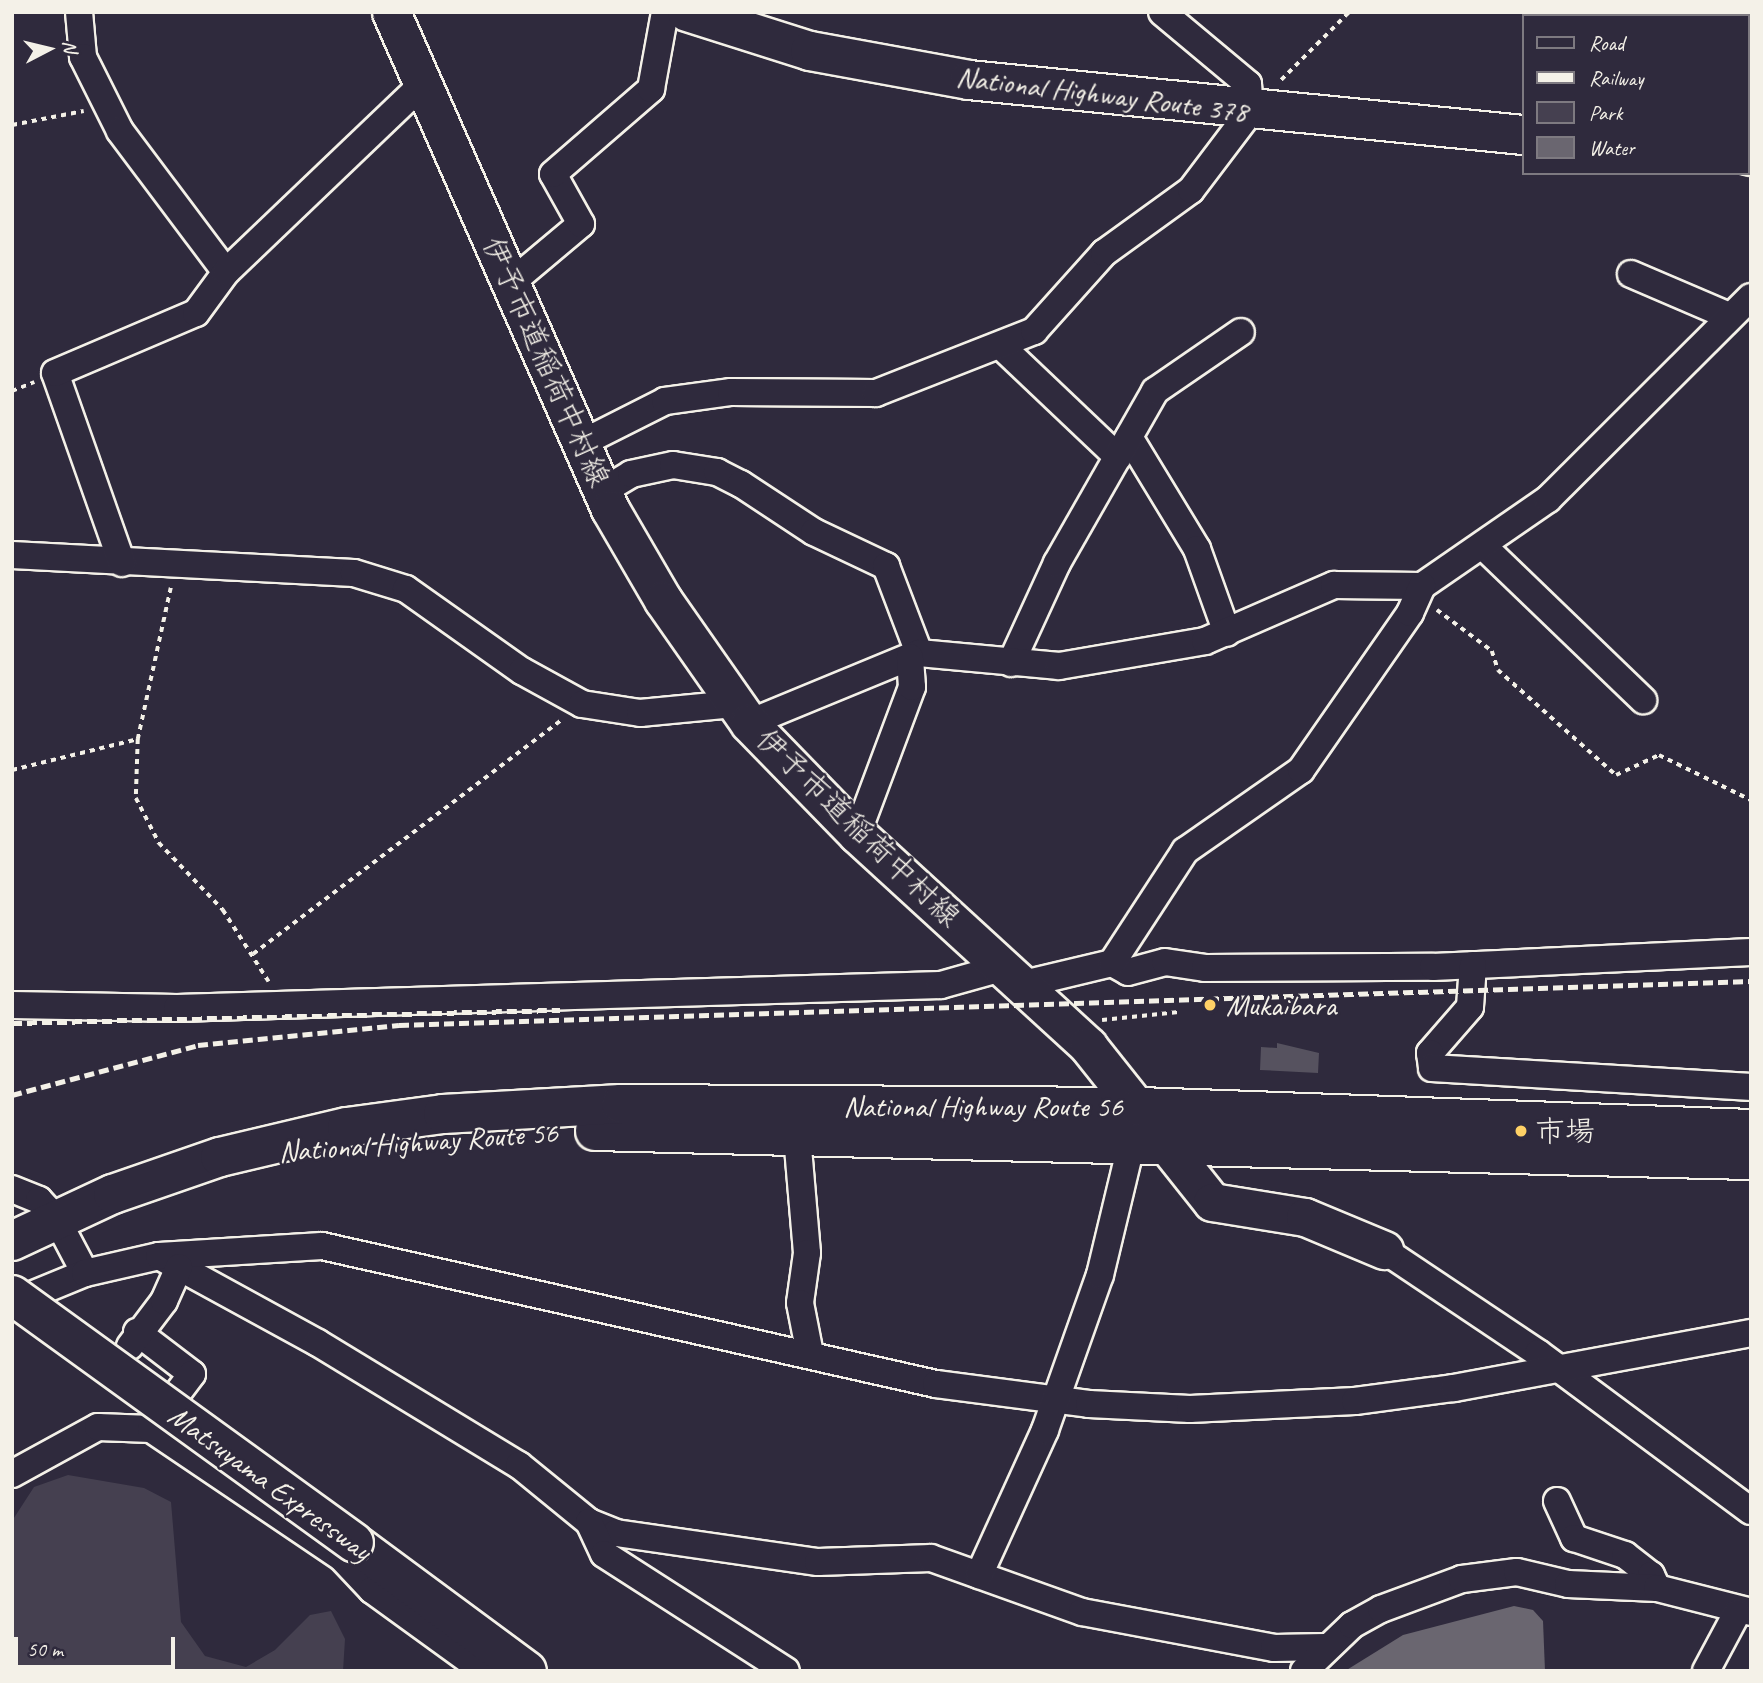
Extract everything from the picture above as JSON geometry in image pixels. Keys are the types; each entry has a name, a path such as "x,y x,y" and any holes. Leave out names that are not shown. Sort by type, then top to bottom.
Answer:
{"highway":[{"name":"National Highway Route 378","path":"708,16 810,51 969,80 1250,112 1522,135"},
{"name":"National Highway Route 56","path":"12,1241 56,1218 220,1157 347,1127 484,1111 621,1104 1751,1160"},
{"name":"National Highway Route 56","path":"220,1157 447,1136 621,1130 797,1136 1146,1130 1751,1129"},
{"name":"Matsuyama Expressway","path":"12,1295 527,1671"},
{"path":"449,1616 539,1671"}],"street":[{"path":"79,12 80,45 107,106 226,272"},
{"name":"伊予市道稲荷中村線","path":"391,12 603,491 649,578 741,713 857,834 1015,976 1146,1130 1212,1202 1305,1217 1384,1250"},
{"path":"512,282 581,223 553,174 651,89 665,12"},
{"path":"582,443 665,401 732,392 876,393 1002,346 1048,319 1104,253 1191,190 1250,112 1248,84 1162,12"},
{"path":"122,563 55,373 187,320 226,272 423,84"},
{"path":"1631,274 1729,316"},
{"path":"1112,963 1185,851 1301,770 1420,591 1484,547 1611,440 1729,316 1751,297"},
{"path":"1011,663 1057,563 1155,391 1241,332"},
{"path":"1002,346 1123,447 1197,549 1227,633"},
{"path":"603,491 651,467 696,466 729,478 814,532 886,566 915,655 912,687 857,834"},
{"path":"1484,547 1643,700"},
{"path":"12,555 382,579 582,704 640,713 741,713 915,655 1059,666 1227,633 1334,585 1420,591"},
{"path":"12,1005 101,1010 941,985 1112,963 1128,971 1165,961 1205,968 1473,965 1751,952"},
{"path":"1473,965 1470,1007 1430,1053 1432,1068 1751,1087"},
{"path":"979,1575 1054,1400 1100,1275 1146,1130"},
{"path":"797,1136 807,1253 800,1303 810,1353"},
{"path":"12,1189 39,1200 56,1218 85,1273"},
{"path":"12,1303 85,1273 322,1247 810,1353 936,1384 1054,1400 1252,1409 1454,1388 1751,1333"},
{"path":"1384,1250 1558,1368 1751,1511"},
{"path":"151,1429 192,1374 133,1340 164,1301 169,1262"},
{"path":"169,1262 519,1465 589,1522 604,1554 786,1671"},
{"path":"12,1474 99,1427 151,1429 342,1558 372,1590 484,1671"},
{"path":"1556,1501 1574,1538 1625,1555 1657,1588"},
{"path":"589,1522 732,1554 818,1562 931,1558 1082,1612 1274,1648 1325,1647"},
{"path":"1304,1671 1325,1647 1381,1609 1462,1579 1517,1572 1568,1584 1657,1588 1744,1613 1706,1671"}],"path":[{"path":"1250,112 1349,12"},
{"path":"12,125 107,106"},
{"path":"182,567 161,614 138,739 136,798 149,828 253,954 279,1004"},
{"path":"1420,591 1492,651 1498,670 1616,775 1659,755 1751,800"},
{"path":"253,954 582,704"},
{"path":"12,770 138,739"},
{"path":"1097,1020 1179,1012"}],"green space":[{"path":"68,1475 144,1488 171,1502 181,1622 205,1656 246,1667 275,1650 310,1615 331,1611 345,1639 343,1671 12,1671 12,1521 34,1487"}],"water":[{"path":"1514,1606 1533,1610 1543,1621 1545,1671 1345,1671 1403,1635"}],"building":[{"path":"1277,1043 1319,1053 1318,1073 1260,1070 1261,1047 1277,1048"}],"railway":[{"path":"12,1095 198,1045 399,1025 1751,981"},
{"path":"12,1023 560,1010"}],"place":[{"name":"Mukaibara","path":"1210,1005"},
{"name":"市場","path":"1521,1131"}]}
